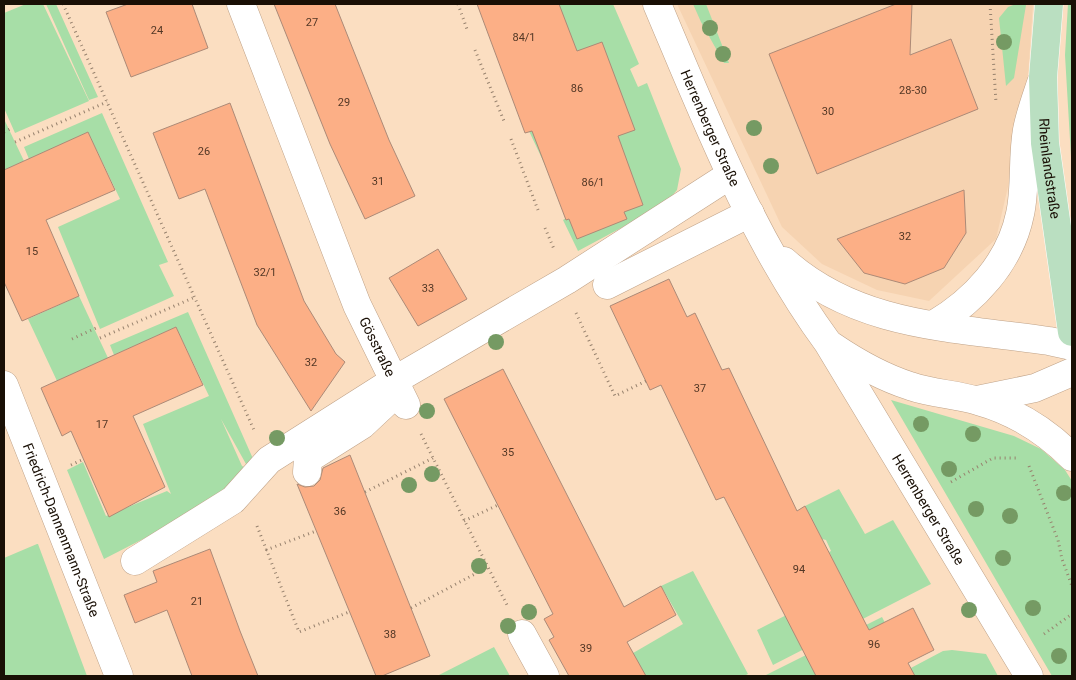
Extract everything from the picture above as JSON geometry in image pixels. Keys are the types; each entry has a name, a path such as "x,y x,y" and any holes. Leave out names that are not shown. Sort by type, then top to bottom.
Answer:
{"main road":[{"name":"Rheinlandstraße","path":"1049,4 1043,77 1049,175 1072,332"}],"street":[{"name":"Gösstraße","path":"241,4 357,305 400,392"},
{"name":"Herrenberger Straße","path":"657,4 730,175 750,213 808,316 828,343 1029,676"},
{"path":"933,324 955,312 974,295 1006,251 1020,214 1027,131 1043,77"},
{"path":"135,561 233,500 269,460 400,392 562,283 730,175"},
{"path":"607,285 750,213"},
{"name":"Herrenberger Straße","path":"770,248 805,280 843,302 895,319 1072,346"},
{"name":"Herrenberger Straße","path":"828,343 883,376 942,395 977,400 1019,416 1052,438 1072,457"},
{"name":"Herrenberger Straße","path":"977,400 1035,388 1072,372"},
{"name":"Friedrich-Dannenmann-Straße","path":"4,385 119,676"},
{"path":"307,472 308,459 362,425 400,392"},
{"path":"522,634 545,676"}],"path":[{"path":"63,4 193,298 269,460"},
{"path":"458,4 468,32"},
{"path":"475,50 504,121"},
{"path":"15,142 107,102"},
{"path":"4,132 10,129"},
{"path":"511,139 538,210"},
{"path":"562,283 615,396 646,382"},
{"path":"100,338 193,298"},
{"path":"72,339 96,328"},
{"path":"400,392 522,634"},
{"path":"364,492 433,458"},
{"path":"921,499 993,458 1026,458 1058,540 1072,586"},
{"path":"243,491 299,632 349,612"},
{"path":"464,521 498,505"},
{"path":"266,550 316,531"},
{"path":"411,608 488,567"}],"shaded area":[{"path":"677,4 1033,4 1026,108 996,239 929,301 877,290 822,264 782,227"}],"green space":[{"path":"26,4 43,4 89,101 15,133 4,108 4,13"},
{"path":"46,4 56,4 98,97 89,100"},
{"path":"478,4 613,4 639,64 630,69 638,87 647,83 681,169 677,190 664,205 578,251 563,220 569,216 521,114"},
{"path":"693,4 706,4 729,63 724,63"},
{"path":"1016,4 1026,5 1014,78 1006,86 999,18 1008,7"},
{"path":"1068,4 1072,4 1072,174 1065,55"},
{"path":"102,113 168,262 159,265 174,296 100,329 58,227 120,199 88,132 29,159 24,147"},
{"path":"4,119 24,161 4,170"},
{"path":"79,296 108,358 57,381 28,319"},
{"path":"188,312 254,461 246,464 221,419 242,466 251,470 219,500 104,559 67,470 83,462 106,516 167,491 171,494 143,424 209,396 176,327 114,355 110,345"},
{"path":"891,400 1014,436 1041,449 1065,470 1072,481 1072,676 1052,676"},
{"path":"839,489 865,534 893,520 931,584 773,665 757,630 845,585 829,552 831,551 826,540 822,539 805,506"},
{"path":"37,544 87,676 4,676 4,558"},
{"path":"693,571 748,674 744,676 638,676 628,656 683,624 661,586"},
{"path":"882,617 909,669 943,651 952,650 986,654 998,676 764,676"},
{"path":"494,647 510,676 437,676"}],"building":[{"path":"128,4 192,4 208,48 131,77 106,12"},
{"path":"274,4 335,4 389,140 415,196 365,219 330,144"},
{"path":"477,4 559,4 577,51 602,42 635,130 618,136 643,205 624,212 627,219 577,239 569,219 566,220 532,131 525,133"},
{"path":"896,4 912,4 910,55 951,39 978,109 817,174 769,54"},
{"path":"230,103 304,301 336,354 345,362 311,411 257,325 205,189 179,199 153,133"},
{"path":"88,132 115,190 46,220 79,296 22,321 4,282 4,170"},
{"path":"964,190 966,233 944,268 905,284 864,273 837,239"},
{"path":"438,249 467,299 418,326 389,278"},
{"path":"669,279 687,317 695,313 722,370 729,368 797,511 805,506 869,630 913,608 934,650 908,663 915,676 816,676 724,497 716,500 661,385 650,390 610,306"},
{"path":"176,327 203,385 133,416 165,487 109,517 71,431 62,436 41,388"},
{"path":"503,369 624,607 661,586 676,615 627,642 646,676 569,676 549,640 554,637 544,619 553,614 444,399"},
{"path":"350,455 430,656 382,676 376,676 297,484 305,487 314,486 320,480 323,468"},
{"path":"210,549 258,676 192,676 167,610 135,623 124,595 157,582 153,571"}]}
